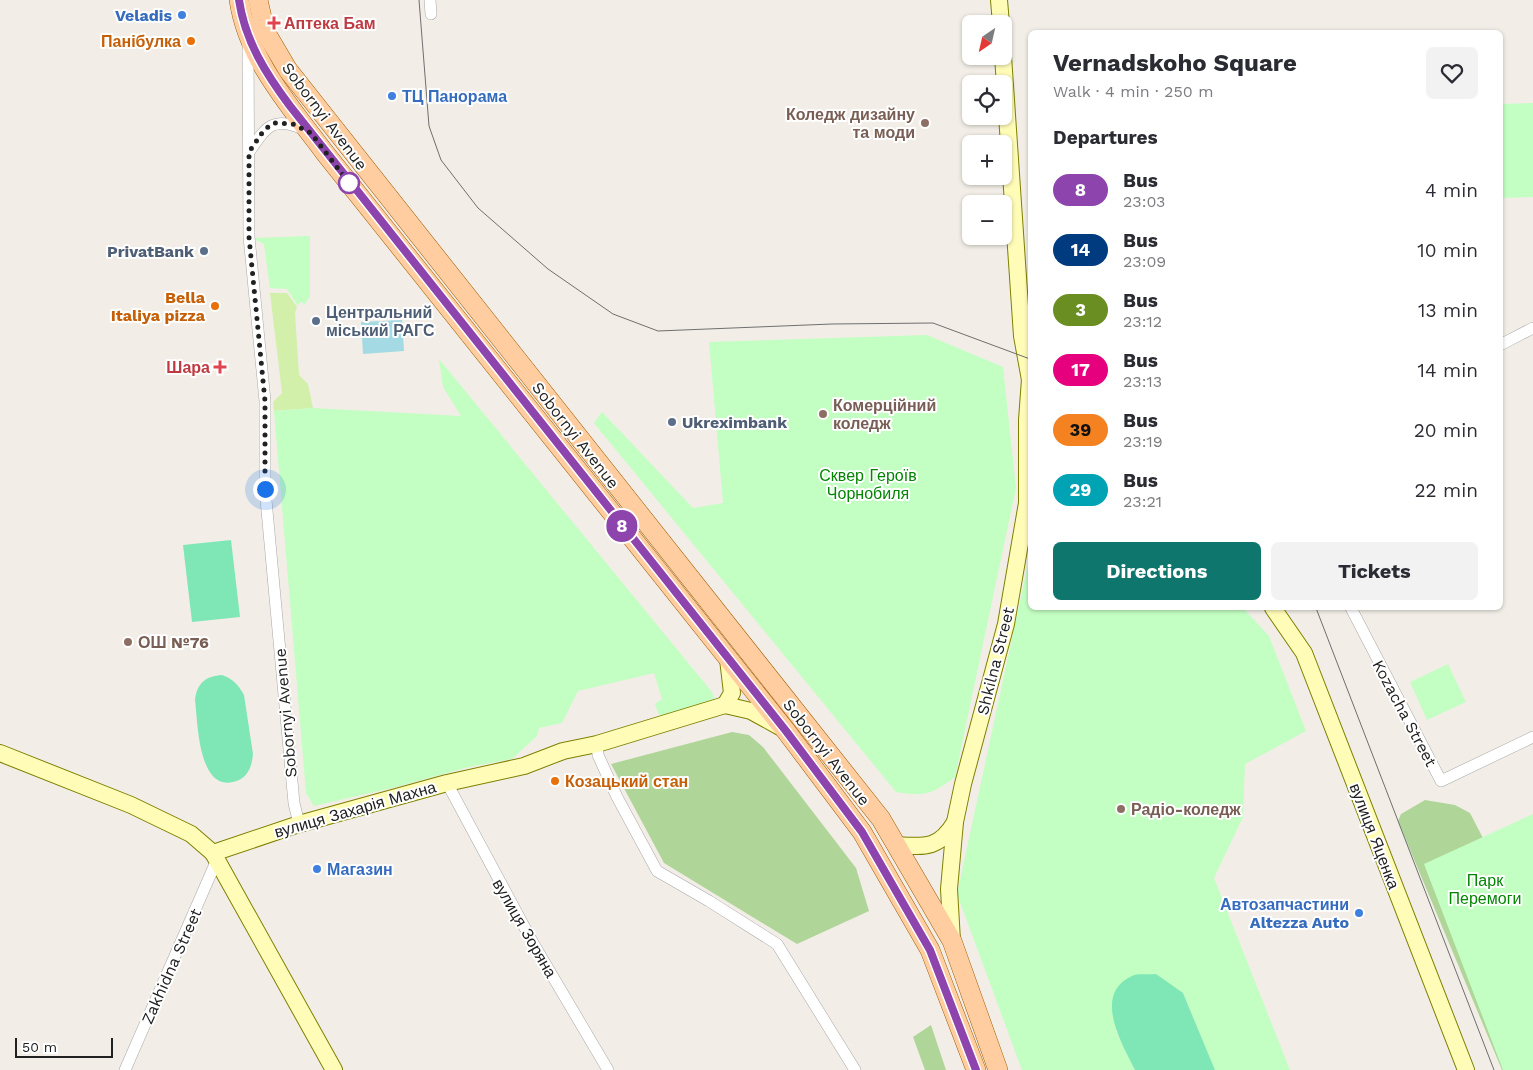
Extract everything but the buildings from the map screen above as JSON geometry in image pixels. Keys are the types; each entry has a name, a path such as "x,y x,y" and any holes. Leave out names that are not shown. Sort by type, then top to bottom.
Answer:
{"main road":[{"name":"Sobornyi Avenue","path":"239,0 248,39 270,79 786,731 862,832 930,950 976,1070"},
{"name":"Sobornyi Avenue","path":"258,0 265,31 288,70 881,820 952,941 998,1070"}],"street":[{"path":"430,0 431,14"},
{"path":"999,0 1000,15"},
{"name":"Sobornyi Avenue","path":"248,39 249,237 265,401 265,489 294,803 299,824"},
{"path":"1004,65 1022,336 1028,369"},
{"name":"Sobornyi Avenue","path":"249,152 264,130 274,123 293,124 311,133"},
{"path":"1503,343 1533,328"},
{"name":"Shkilna Street","path":"1028,400 1026,420 1028,475"},
{"name":"Shkilna Street","path":"952,941 949,889 955,822 963,784 1006,624 1028,507"},
{"name":"вулиця Яценка","path":"1274,610 1304,653 1466,1070"},
{"name":"Kozacha Street","path":"1352,610 1441,781 1533,737"},
{"path":"728,659 732,693 725,705 751,711 786,731"},
{"name":"вулиця Захарія Махна","path":"214,857 299,824 447,784 524,766 563,751 597,744 725,705"},
{"path":"597,744 598,755 617,797 657,871 777,944 854,1070"},
{"path":"0,753 130,805 191,834 214,857 334,1070"},
{"name":"вулиця Зоряна","path":"447,784 533,943 608,1070"},
{"name":"Shkilna Street","path":"896,845 918,847 934,844 946,837 955,822"},
{"name":"Zakhidna Street","path":"125,1070 214,857"}],"green space":[{"path":"1533,103 1533,197 1503,198 1503,104"},
{"path":"310,236 310,296 305,304 300,302 298,306 287,289 270,288 264,244 252,238"},
{"path":"270,293 287,293 297,307 295,313 299,375 308,384 313,408 274,411 273,402 282,393"},
{"name":"Сквер Героїв Чорнобиля","path":"927,335 1003,367 1016,488 955,777 934,791 914,794 896,792 594,423 602,412 693,508 723,503 709,342"},
{"path":"439,359 712,692 715,702 662,717 658,713 655,704 662,699 654,673 578,691 562,723 539,728 537,736 512,759 469,767 396,787 314,806 306,793 274,411 313,408 461,416 443,387"},
{"path":"231,540 240,617 192,622 183,545"},
{"path":"1028,564 1028,610 1245,610 1269,636 1306,731 1245,764 1243,817 1214,878 1290,1070 1215,1070 1183,993 1116,1031 1135,1070 1022,1070 957,894"},
{"path":"1448,664 1466,702 1427,720 1410,682"},
{"path":"222,675 235,682 244,695 253,754 248,772 239,780 225,783 215,778 208,769 199,740 195,700 198,689 203,681"},
{"path":"732,732 749,735 763,747 856,868 869,911 797,944 664,863 611,764"},
{"name":"Парк Перемоги","path":"1425,800 1455,805 1470,813 1485,842 1533,1070 1502,1070 1398,821 1401,814"},
{"name":"Парк Перемоги","path":"1533,814 1533,1070 1503,1070 1424,864"},
{"path":"1156,974 1183,993 1215,1070 1135,1070 1123,1047 1114,1020 1112,1007 1114,995 1120,984 1132,976"},
{"path":"931,1025 946,1070 925,1070 913,1037"}],"water":[{"path":"402,320 404,351 363,354 361,322"}],"tram line":[{"path":"419,0 429,126 441,160 478,208 548,269 613,314 658,331 832,324 933,323 1028,358"},
{"path":"1317,610 1494,1070"}],"bus line":[{"name":"8","path":"239,0 248,39 270,79 325,153 786,731 862,832 930,950 976,1070"}],"place":[{"name":"Veladis","path":"182,15"},
{"name":"Аптека Бам","path":"274,23"},
{"name":"Панібулка","path":"191,41"},
{"name":"ТЦ Панорама","path":"392,96"},
{"name":"Коледж дизайну та моди","path":"925,123"},
{"name":"PrivatBank","path":"204,251"},
{"name":"Bella Italiya pizza","path":"215,306"},
{"name":"Центральний міський РАГС","path":"316,321"},
{"name":"Шара","path":"220,367"},
{"name":"Комерційний коледж","path":"823,414"},
{"name":"Ukreximbank","path":"672,422"},
{"name":"ОШ №76","path":"128,642"},
{"name":"Козацький стан","path":"555,781"},
{"name":"Радіо-коледж","path":"1121,809"},
{"name":"Магазин","path":"317,869"},
{"name":"Автозапчастини Altezza Auto","path":"1359,913"}],"route":[{"path":"265,489 265,401 249,237 249,152 264,130 274,123 293,124 311,133 349,183"}]}
